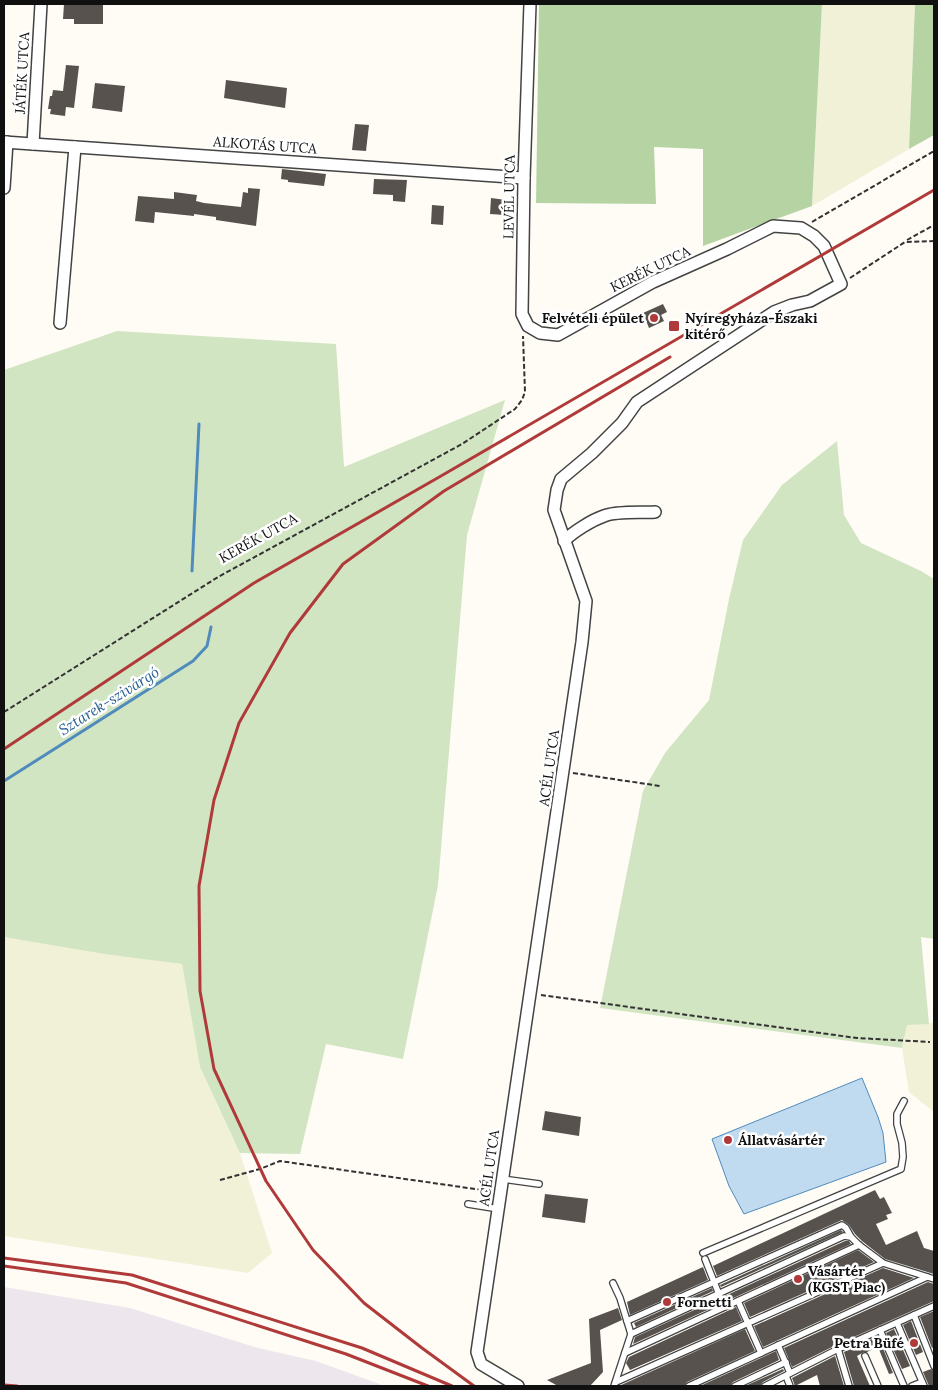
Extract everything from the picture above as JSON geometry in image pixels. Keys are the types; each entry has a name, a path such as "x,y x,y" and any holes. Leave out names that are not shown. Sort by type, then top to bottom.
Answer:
{"street":[{"name":"JÁTÉK UTCA","path":"34,144 41,4"},
{"name":"LEVÉL UTCA","path":"522,314 524,178 530,4"},
{"name":"ALKOTÁS UTCA","path":"5,142 524,178"},
{"path":"4,188 5,142"},
{"path":"60,323 75,147"},
{"name":"KERÉK UTCA","path":"522,314 528,326 540,333 558,335 653,282 773,226 801,228"},
{"path":"801,228 814,236 824,246 841,284"},
{"name":"ACÉL UTCA","path":"518,1386 481,1364 477,1352 564,771 586,602 554,510 557,490 561,479 592,453 622,423 637,402 774,312 810,301 841,284"},
{"path":"564,541 604,515 655,512"}],"lane":[{"path":"724,1307 704,1256 901,1168 903,1157 897,1114 904,1101"},
{"path":"503,1179 539,1184"},
{"path":"468,1204 499,1209"},
{"path":"627,1322 842,1225 859,1246 883,1263 934,1279"},
{"path":"631,1334 844,1236 851,1237"},
{"path":"625,1353 859,1246"},
{"path":"615,1384 883,1263"},
{"path":"688,1386 927,1277"},
{"path":"613,1283 620,1298 631,1334 615,1384"},
{"path":"738,1301 761,1353"},
{"path":"765,1386 838,1349 934,1307"},
{"path":"914,1315 934,1366"},
{"path":"897,1323 923,1384 912,1386"},
{"path":"880,1330 904,1386"},
{"path":"778,1345 786,1362 790,1386"},
{"path":"838,1349 849,1386"},
{"path":"865,1356 878,1386"},
{"path":"735,1386 786,1362"}],"path":[{"path":"801,228 934,151"},
{"path":"841,284 934,224"},
{"path":"905,242 934,241"},
{"name":"KERÉK UTCA","path":"4,712 218,577 462,444 515,409 525,392 523,333"},
{"path":"564,771 660,786"},
{"path":"531,994 857,1038 930,1042"},
{"path":"220,1180 260,1169 280,1161 501,1193"}],"shaded area":[{"path":"4,1287 130,1308 258,1348 316,1361 385,1386 4,1386"}],"green space":[{"path":"539,4 822,4 812,206 703,246 703,149 654,147 656,204 536,203"},
{"path":"822,4 915,4 909,149 812,206"},
{"path":"915,4 934,4 934,135 909,149"},
{"path":"117,331 336,344 344,467 505,400 467,535 438,885 403,1059 326,1044 300,1154 240,1153 200,1067 182,964 105,954 4,937 4,370"},
{"path":"837,441 844,515 861,543 934,579 934,939 921,937 929,1024 907,1025 902,1048 600,1008 643,791 665,753 709,700 743,540 782,485"},
{"path":"4,937 182,964 200,1067 240,1153 272,1253 248,1273 4,1236"},
{"path":"934,1023 934,1112 909,1092 902,1048 907,1025"}],"water":[{"path":"862,1078 883,1133 886,1162 744,1214 729,1186 712,1139"}],"building":[{"path":"64,4 103,4 103,24 74,24 74,19 63,19"},
{"path":"66,65 79,66 74,108 66,107 65,116 50,114 51,109 48,109 50,96 52,96 53,90 63,91"},
{"path":"226,80 287,88 285,108 224,98"},
{"path":"95,83 125,86 122,112 92,108"},
{"path":"355,124 369,125 366,151 352,150"},
{"path":"282,169 326,174 324,186 288,182 288,180 281,179"},
{"path":"374,179 407,180 405,202 393,201 393,195 373,194"},
{"path":"248,188 260,189 256,226 216,220 216,217 155,212 154,223 135,221 138,196 174,199 174,192 197,195 196,201 204,203 241,207 243,192 248,193"},
{"path":"491,198 506,200 505,215 490,214"},
{"path":"432,205 444,206 443,225 431,224"},
{"name":"Felvételi épület","path":"663,304 667,312 661,315 664,321 649,328 643,313"},
{"path":"545,1111 581,1117 579,1136 542,1130"},
{"path":"875,1190 880,1199 884,1197 892,1213 886,1215 888,1219 876,1224 886,1245 917,1231 924,1248 934,1251 934,1274 885,1259 862,1241 849,1225 842,1220 717,1276 713,1266"},
{"path":"545,1194 588,1199 585,1223 542,1217"},
{"path":"841,1230 843,1232 721,1287 720,1285"},
{"path":"845,1241 849,1241 851,1244 727,1301 725,1296"},
{"path":"858,1250 874,1262 750,1317 744,1303"},
{"path":"703,1267 708,1280 630,1315 627,1302"},
{"path":"883,1268 914,1278 763,1347 754,1326"},
{"path":"928,1282 934,1284 934,1301 792,1367 784,1348"},
{"path":"712,1288 713,1291 636,1327 634,1323"},
{"path":"716,1300 718,1305 633,1344 635,1337"},
{"path":"736,1307 742,1321 630,1370 626,1363 629,1357"},
{"path":"618,1308 622,1320 600,1330 603,1372 590,1386 558,1386 547,1380 591,1363 589,1319"},
{"path":"934,1311 934,1347 932,1348 920,1317"},
{"path":"911,1321 923,1352 916,1355 903,1325"},
{"path":"745,1329 755,1351 687,1382 684,1386 619,1386"},
{"path":"894,1329 910,1366 902,1369 886,1333"},
{"path":"878,1336 893,1373 889,1374 878,1347 857,1356 870,1386 854,1386 844,1352"},
{"path":"776,1351 779,1360 733,1382 730,1386 700,1386"},
{"path":"835,1356 844,1386 820,1386 817,1375 795,1386 792,1378"},
{"path":"783,1369 784,1371 763,1382 760,1386 745,1386"},
{"path":"931,1369 934,1371 934,1386 929,1386 923,1372"}],"waterway":[{"name":"Sztarek-szivárgó","path":"192,571 199,424"},
{"name":"Sztarek-szivárgó","path":"4,781 193,661 207,646 211,627"}],"railway":[{"path":"4,749 254,583 934,190"},
{"path":"474,1386 364,1303 313,1250 266,1181 214,1069 200,991 199,886 214,800 239,723 290,633 343,564 444,491 670,357"},
{"path":"4,1258 132,1275 362,1348 452,1386"},
{"path":"4,1266 126,1283 346,1354 428,1386"},
{"path":"4,1385 17,1386"}],"place":[{"name":"Felvételi épület","path":"654,318"},
{"name":"Nyíregyháza-Északi kitérő","path":"674,326"},
{"name":"Állatvásártér","path":"728,1140"},
{"name":"Vásártér (KGST Piac)","path":"798,1279"},
{"name":"Fornetti","path":"667,1302"},
{"name":"Petra Büfé","path":"914,1343"}]}
